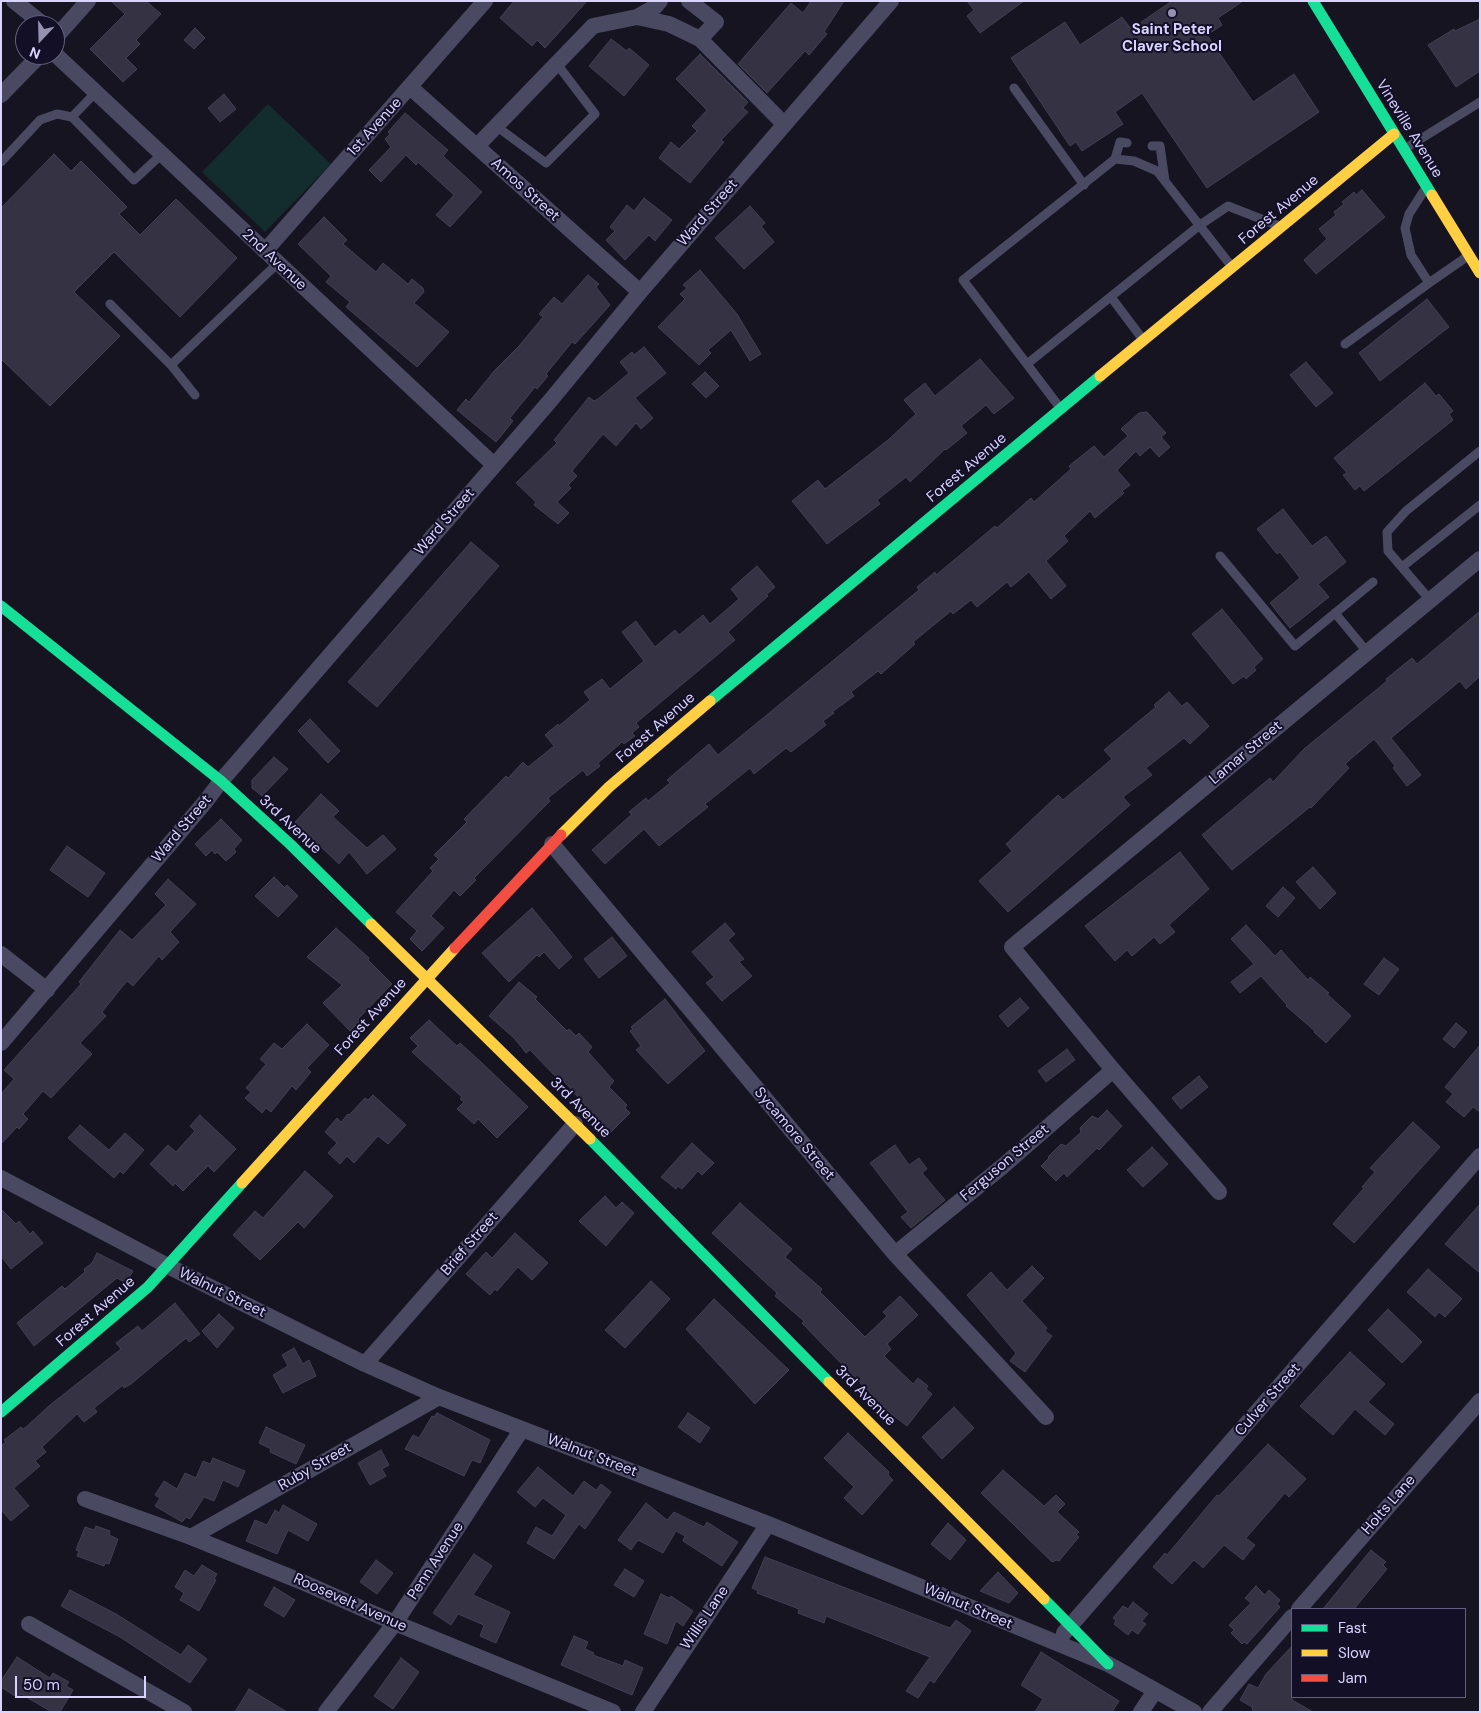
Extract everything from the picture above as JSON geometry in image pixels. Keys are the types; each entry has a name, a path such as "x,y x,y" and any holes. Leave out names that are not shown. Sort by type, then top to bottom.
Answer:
{"street":[{"path":"14,1 32,15"},
{"path":"65,26 88,1"},
{"name":"1st Avenue","path":"265,251 485,1"},
{"path":"477,146 593,26 637,16 655,7 660,1"},
{"path":"689,1 716,22 700,39"},
{"name":"Ward Street","path":"1,1043 206,801 221,780 494,466 640,292 891,1"},
{"name":"Vineville Avenue","path":"1313,1 1480,273"},
{"path":"637,16 669,24 700,39 784,124"},
{"name":"2nd Avenue","path":"65,63 494,466"},
{"path":"1,95 30,65"},
{"name":"Amos Street","path":"410,87 640,292"},
{"name":"Forest Avenue","path":"1,1412 101,1329 148,1287 427,978 552,844 609,788 726,687 1394,134"},
{"name":"Lamar Street","path":"1113,1070 1012,947 1480,559"},
{"name":"3rd Avenue","path":"1,606 221,780 290,844 575,1124 1108,1664"},
{"name":"Sycamore Street","path":"552,844 895,1254 1046,1416"},
{"path":"1,954 47,990"},
{"path":"1113,1070 1219,1192"},
{"name":"Ferguson Street","path":"895,1254 1003,1166 1113,1070"},
{"name":"Brief Street","path":"365,1364 575,1124"},
{"name":"Culver Street","path":"1055,1642 1480,1156"},
{"name":"Walnut Street","path":"1,1178 166,1265 365,1364 439,1397 768,1524 1108,1664 1194,1712"},
{"name":"Ruby Street","path":"191,1537 439,1397"},
{"name":"Holts Lane","path":"1300,1608 1480,1401"},
{"name":"Penn Avenue","path":"326,1712 395,1623 522,1429"},
{"name":"Roosevelt Avenue","path":"85,1499 191,1537 613,1712"},
{"name":"Willis Lane","path":"643,1712 768,1524"},
{"path":"1210,1712 1291,1618"},
{"path":"29,1624 184,1712"},
{"path":"1141,1712 1155,1691"}],"lane":[{"path":"496,126 546,164 595,114 556,64"},
{"path":"1014,88 1084,186"},
{"path":"72,117 96,92"},
{"path":"1403,150 1480,102"},
{"path":"1,162 40,120 57,114 72,117 134,180 162,154"},
{"path":"1061,409 963,280 1084,186 1115,159 1120,142 1127,143"},
{"path":"1152,146 1160,146 1166,182"},
{"path":"1115,159 1134,161 1157,171 1233,267"},
{"path":"1426,186 1409,214 1405,228 1411,254 1429,282"},
{"path":"1027,364 1200,225 1228,206 1281,227"},
{"path":"1345,344 1468,255"},
{"path":"171,365 278,263"},
{"path":"1111,297 1144,341"},
{"path":"110,304 171,365 195,395"},
{"path":"1430,600 1388,551 1387,532 1406,512 1480,451"},
{"path":"1402,567 1480,505"},
{"path":"1220,556 1295,646 1373,582"},
{"path":"1336,613 1368,653"}],"green space":[{"path":"268,104 331,164 265,232 202,172"}],"building":[{"path":"111,1 146,1 161,14 136,40 140,44 126,58 137,69 123,82 90,49 125,14"},
{"path":"514,1 587,1 545,48 537,40 532,46 500,18"},
{"path":"811,1 844,1 824,32 827,34 809,55 805,51 767,93 738,64 791,3 803,13"},
{"path":"967,1 1024,1 980,33 967,16 974,10"},
{"path":"1172,1 1243,1 1218,18 1222,25 1207,35 1253,102 1294,74 1319,112 1207,188 1142,93 1115,112 1123,124 1082,151 1076,142 1070,146 1011,58 1065,22 1080,45 1122,17 1131,29"},
{"path":"1480,19 1480,71 1456,87 1428,45 1454,29 1455,31"},
{"path":"195,28 205,38 194,49 184,40"},
{"path":"611,39 627,51 629,48 649,65 624,96 589,66"},
{"path":"700,54 748,102 743,108 748,112 721,140 724,142 690,183 659,158 671,142 679,149 697,131 692,126 707,110 676,79"},
{"path":"224,94 236,109 220,122 208,108"},
{"path":"405,113 448,150 443,156 482,192 450,227 436,215 454,195 418,162 416,165 406,155 381,182 369,170 391,147 385,139 390,134 388,132"},
{"path":"54,154 71,171 81,161 127,207 119,214 140,235 176,199 237,258 180,317 114,252 74,292 120,336 50,406 1,359 1,208"},
{"path":"1362,190 1385,217 1316,274 1304,260 1327,239 1319,229 1336,215 1334,212 1344,204 1342,202 1354,192 1356,195"},
{"path":"644,198 672,220 655,241 649,235 625,260 606,240 615,231 610,227 627,205 634,211"},
{"path":"750,206 765,223 761,226 774,242 744,269 715,238"},
{"path":"324,217 347,240 343,244 376,272 383,263 408,284 412,279 423,288 424,292 414,303 449,332 417,367 346,307 350,302 326,282 331,276 298,244"},
{"path":"700,270 737,314 761,354 750,361 731,330 708,350 711,353 699,365 658,327 685,299 680,294 687,288 683,285"},
{"path":"588,275 599,284 596,287 610,305 575,344 572,342 546,374 548,376 537,389 535,387 510,418 513,421 496,442 457,410 466,399 469,402 494,371 519,346 543,317 539,314 554,297 562,304"},
{"path":"1427,299 1449,327 1380,381 1359,353"},
{"path":"644,347 666,373 635,398 653,418 641,429 636,423 616,446 603,434 572,471 577,476 568,485 571,488 557,502 569,513 558,524 534,505 536,502 516,483 557,443 554,440 589,397 594,401 598,399 629,373 620,362 632,352 634,355"},
{"path":"980,359 1014,398 994,414 986,405 961,426 967,433 945,449 910,482 906,477 877,500 880,504 827,544 792,501 818,480 825,489 888,440 916,414 904,400 925,383 935,396"},
{"path":"1306,362 1333,393 1316,407 1290,375"},
{"path":"705,372 719,386 706,398 692,384"},
{"path":"1425,383 1436,396 1439,394 1453,411 1449,414 1453,420 1364,491 1360,486 1355,490 1343,475 1347,473 1334,458"},
{"path":"1147,412 1166,433 1161,437 1170,447 1159,457 1150,447 1140,456 1136,451 1117,470 1130,485 1122,491 1124,493 1095,518 1090,511 1064,536 1068,541 1046,561 1066,586 1051,599 1029,572 1011,587 1007,582 977,607 971,600 953,614 951,611 913,642 915,644 881,674 878,671 851,692 854,696 823,721 826,725 791,752 786,748 754,774 750,768 705,804 708,807 659,846 644,829 605,864 592,850 632,814 629,812 646,798 648,801 670,783 667,780 709,744 718,755 919,590 917,587 935,572 936,575 995,526 997,528 1031,498 1034,502 1071,469 1069,466 1094,446 1104,457 1128,436 1121,429 1139,413"},
{"path":"1283,509 1312,546 1326,536 1346,562 1318,584 1329,597 1290,628 1270,603 1300,578 1280,552 1277,554 1257,529"},
{"path":"471,542 499,566 377,707 348,682"},
{"path":"757,566 775,587 766,595 768,596 728,632 735,640 636,723 639,727 632,733 635,736 624,744 622,742 598,763 600,766 587,776 583,770 548,798 550,801 474,878 476,880 460,896 454,890 431,916 444,928 422,951 410,939 417,931 396,912 433,871 430,868 439,859 434,855 467,822 464,819 506,776 508,778 523,762 528,767 554,746 545,735 590,700 584,692 602,679 610,689 644,661 622,632 636,621 655,647 675,630 679,635 703,615 710,624 739,599 731,589"},
{"path":"1222,609 1263,659 1254,667 1256,670 1246,679 1244,676 1233,684 1192,634"},
{"path":"1480,611 1480,676 1466,689 1460,681 1391,738 1421,775 1407,786 1393,768 1395,766 1374,739 1345,764 1349,768 1311,808 1232,870 1202,835 1270,778 1273,782 1304,749 1412,658 1417,664"},
{"path":"1169,692 1182,706 1187,702 1209,726 1190,744 1184,738 1146,768 1152,775 1123,797 1130,805 1008,912 979,881 1012,851 1006,844 1058,795 1063,800 1112,759 1104,750 1156,707 1154,705"},
{"path":"310,719 340,751 328,763 298,731"},
{"path":"274,757 288,769 262,796 252,788 252,780"},
{"path":"321,794 339,811 333,817 367,848 383,835 396,849 367,874 349,852 339,864 295,822"},
{"path":"221,819 242,840 234,849 236,852 226,861 217,852 215,854 212,850 206,856 195,844"},
{"path":"67,846 105,873 88,897 50,870"},
{"path":"1180,852 1209,889 1169,925 1175,932 1160,944 1154,937 1132,956 1127,950 1115,961 1085,926"},
{"path":"1313,867 1336,893 1320,909 1296,882"},
{"path":"274,877 285,888 287,885 298,896 278,917 255,896"},
{"path":"168,879 196,904 170,932 179,942 162,960 159,956 133,986 127,981 102,1012 106,1016 80,1043 92,1054 51,1098 43,1091 23,1114 28,1119 19,1129 17,1127 1,1144 1,1094 14,1079 4,1070 81,984 79,982 120,930 132,940 166,905 155,894"},
{"path":"1283,887 1295,898 1278,917 1266,906"},
{"path":"532,908 572,957 559,969 544,952 539,957 537,955 509,982 482,953"},
{"path":"725,923 735,934 728,940 744,959 739,962 752,976 722,1001 706,983 714,977 692,952"},
{"path":"1246,925 1275,956 1281,950 1308,980 1310,977 1329,993 1327,994 1351,1016 1326,1043 1286,1006 1261,976 1240,993 1231,982 1254,964 1231,939"},
{"path":"336,928 369,958 368,960 392,984 358,1019 360,1021 350,1031 323,1003 342,985 307,957"},
{"path":"612,937 627,956 599,978 584,959"},
{"path":"1384,958 1399,969 1379,995 1364,984"},
{"path":"519,982 537,997 535,999 567,1031 569,1029 576,1036 579,1033 592,1047 588,1052 614,1081 609,1087 627,1105 625,1108 630,1113 610,1133 561,1078 559,1080 530,1050 526,1053 514,1038 489,1016"},
{"path":"1020,998 1029,1008 1008,1027 999,1016"},
{"path":"665,999 705,1051 668,1084 636,1050 641,1046 630,1031 633,1029 631,1027"},
{"path":"429,1020 457,1046 460,1043 528,1107 497,1138 478,1119 474,1124 457,1109 464,1102 460,1099 462,1097 412,1052 418,1046 410,1038"},
{"path":"1456,1023 1467,1032 1454,1048 1443,1039"},
{"path":"307,1024 329,1045 307,1068 311,1072 296,1090 292,1086 271,1112 266,1108 262,1113 245,1098 251,1092 246,1088 266,1064 260,1059 274,1043 282,1049"},
{"path":"1480,1045 1480,1112 1473,1107 1464,1117 1446,1102 1453,1094 1445,1087"},
{"path":"1067,1049 1075,1060 1046,1082 1038,1071"},
{"path":"1199,1076 1208,1087 1181,1109 1172,1098"},
{"path":"373,1095 406,1125 388,1144 378,1136 354,1163 347,1156 340,1164 328,1153 337,1143 325,1132 337,1118 341,1122 365,1098 368,1100"},
{"path":"1107,1110 1122,1126 1099,1150 1097,1148 1067,1177 1064,1173 1056,1181 1041,1166 1061,1144 1066,1146 1081,1132 1080,1128 1092,1116 1098,1119"},
{"path":"200,1115 236,1149 214,1172 208,1166 183,1191 175,1183 173,1186 150,1164 168,1145 176,1152 195,1131 190,1126"},
{"path":"1413,1122 1440,1147 1354,1243 1333,1224 1375,1172 1370,1168"},
{"path":"80,1125 109,1150 125,1133 144,1150 123,1174 120,1171 114,1178 68,1138"},
{"path":"692,1143 714,1163 702,1175 698,1171 682,1189 678,1186 676,1189 661,1177"},
{"path":"895,1145 909,1165 919,1158 927,1169 922,1173 945,1200 911,1228 901,1217 908,1212 870,1163"},
{"path":"1152,1147 1168,1164 1143,1187 1127,1170"},
{"path":"305,1171 333,1196 304,1228 298,1222 260,1260 233,1235 255,1211 263,1218"},
{"path":"605,1196 616,1208 622,1202 634,1213 606,1246 579,1221"},
{"path":"740,1203 792,1249 785,1257 822,1289 820,1292 865,1337 887,1316 883,1312 900,1296 918,1315 887,1344 891,1349 884,1356 913,1384 918,1378 928,1386 926,1389 932,1394 907,1426 890,1413 802,1323 804,1321 775,1296 777,1293 712,1233"},
{"path":"1480,1204 1480,1273 1445,1244"},
{"path":"1,1209 16,1224 19,1221 30,1234 33,1231 43,1243 11,1269 1,1256"},
{"path":"515,1233 548,1263 532,1280 518,1267 497,1291 495,1289 490,1295 466,1274 486,1252 492,1258"},
{"path":"97,1253 133,1271 126,1283 117,1278 34,1346 17,1323 62,1286 65,1289 85,1272 84,1269 92,1263"},
{"path":"1032,1266 1044,1278 1022,1301 1047,1328 1045,1331 1052,1336 1025,1372 1010,1361 1016,1353 967,1295 991,1272 1007,1290"},
{"path":"1428,1269 1462,1299 1445,1317 1439,1312 1435,1317 1407,1292"},
{"path":"651,1281 670,1299 625,1348 605,1330"},
{"path":"714,1299 789,1370 755,1404 686,1329"},
{"path":"175,1303 200,1334 189,1342 186,1338 131,1384 124,1388 123,1385 94,1408 97,1412 84,1422 77,1414 42,1447 46,1452 35,1461 40,1466 14,1488 29,1506 11,1521 1,1510 1,1446 6,1442 4,1440 21,1427 23,1429 26,1427 50,1405 121,1349 116,1343 138,1326 142,1331"},
{"path":"1388,1309 1422,1342 1402,1363 1368,1330"},
{"path":"219,1314 234,1328 217,1348 202,1331"},
{"path":"294,1348 303,1364 309,1360 316,1376 283,1393 273,1375 288,1366 282,1355"},
{"path":"1350,1352 1385,1384 1368,1402 1394,1424 1385,1435 1355,1409 1333,1435 1300,1406"},
{"path":"954,1407 974,1428 942,1459 922,1437"},
{"path":"437,1413 490,1440 480,1463 472,1460 464,1476 405,1449 413,1435 419,1438 432,1416 434,1417"},
{"path":"688,1413 710,1428 700,1443 678,1427"},
{"path":"266,1427 305,1445 296,1464 270,1452 271,1449 259,1443"},
{"path":"848,1433 889,1472 888,1475 893,1480 862,1515 844,1498 854,1487 824,1458"},
{"path":"1268,1444 1306,1479 1289,1497 1285,1493 1246,1538 1255,1545 1243,1560 1224,1545 1203,1568 1194,1560 1172,1584 1153,1567 1165,1553 1167,1555 1217,1495 1219,1496"},
{"path":"381,1450 389,1465 382,1469 386,1476 370,1485 358,1463"},
{"path":"213,1458 245,1471 238,1487 223,1480 214,1501 204,1497 190,1519 186,1517 182,1522 155,1506 160,1498 155,1495 164,1481 177,1489 185,1473 196,1478 203,1461 210,1464"},
{"path":"538,1467 573,1496 584,1481 596,1490 601,1484 611,1492 585,1529 579,1524 554,1559 527,1543 536,1527 552,1536 566,1515 543,1498 535,1507 517,1492"},
{"path":"1003,1470 1044,1506 1056,1495 1065,1504 1057,1512 1079,1532 1076,1535 1079,1537 1059,1561 1052,1562 981,1493"},
{"path":"646,1503 667,1520 674,1512 704,1527 707,1522 738,1542 722,1566 683,1541 685,1536 676,1531 663,1553 638,1540 631,1550 618,1540"},
{"path":"283,1505 317,1524 308,1541 288,1530 277,1554 246,1541 255,1520 267,1525 275,1510 279,1513"},
{"path":"948,1523 966,1540 950,1560 931,1544"},
{"path":"96,1526 110,1531 109,1535 118,1539 109,1564 105,1563 104,1566 77,1556 79,1551 76,1550 85,1527 94,1530"},
{"path":"1371,1550 1386,1562 1383,1565 1387,1569 1355,1608 1324,1608"},
{"path":"474,1554 492,1566 473,1595 510,1612 496,1643 480,1636 484,1625 458,1614 451,1625 433,1613"},
{"path":"765,1557 950,1628 956,1620 971,1631 934,1683 930,1680 918,1698 906,1691 930,1657 826,1616 824,1623 798,1613 799,1609 757,1593 758,1591 752,1588"},
{"path":"376,1560 393,1573 377,1594 360,1582"},
{"path":"202,1565 217,1574 214,1579 216,1580 199,1611 180,1600 184,1593 175,1587 185,1570 194,1576"},
{"path":"625,1569 644,1581 634,1597 614,1585"},
{"path":"998,1572 1018,1593 1009,1603 980,1591"},
{"path":"1256,1586 1265,1595 1269,1590 1280,1600 1277,1604 1280,1607 1247,1644 1244,1642 1242,1644 1231,1633 1234,1630 1229,1625 1251,1603 1245,1598"},
{"path":"274,1587 295,1600 284,1617 264,1605"},
{"path":"70,1590 116,1614 181,1655 188,1645 207,1659 190,1683 120,1637 61,1606"},
{"path":"661,1594 669,1598 671,1596 693,1611 683,1626 676,1621 667,1644 644,1634"},
{"path":"1133,1602 1148,1614 1142,1621 1146,1624 1138,1634 1132,1630 1128,1635 1114,1624 1116,1620 1113,1618 1123,1606 1128,1609"},
{"path":"574,1636 588,1642 585,1649 594,1653 593,1655 623,1666 625,1660 643,1668 632,1695 561,1665"},
{"path":"1291,1647 1291,1698 1313,1712 1253,1712 1252,1707 1240,1700 1249,1684 1258,1688 1266,1674"},
{"path":"1041,1652 1119,1701 1112,1712 1035,1712 1043,1699 1021,1685"},
{"path":"17,1657 50,1678 53,1673 69,1682 66,1686 73,1690 60,1712 52,1712 21,1694 18,1698 1,1687 1,1681"},
{"path":"401,1658 419,1672 393,1709 374,1696"},
{"path":"249,1689 287,1712 235,1712"}],"traffic: fast":[{"path":"1313,1 1432,195"},
{"path":"710,701 1100,376"},
{"path":"1,606 221,781 290,844 371,924"},
{"path":"590,1139 829,1382"},
{"path":"1,1412 148,1287 242,1183"},
{"path":"1044,1599 1108,1664"}],"traffic: slow":[{"path":"1100,376 1394,134"},
{"path":"1432,195 1480,273"},
{"path":"561,835 609,787 710,701"},
{"path":"371,924 590,1139"},
{"path":"242,1183 455,948"},
{"path":"829,1382 1044,1599"}],"traffic: jam":[{"path":"455,948 561,835"}],"place":[{"name":"Saint Peter Claver School","path":"1172,13"}]}
